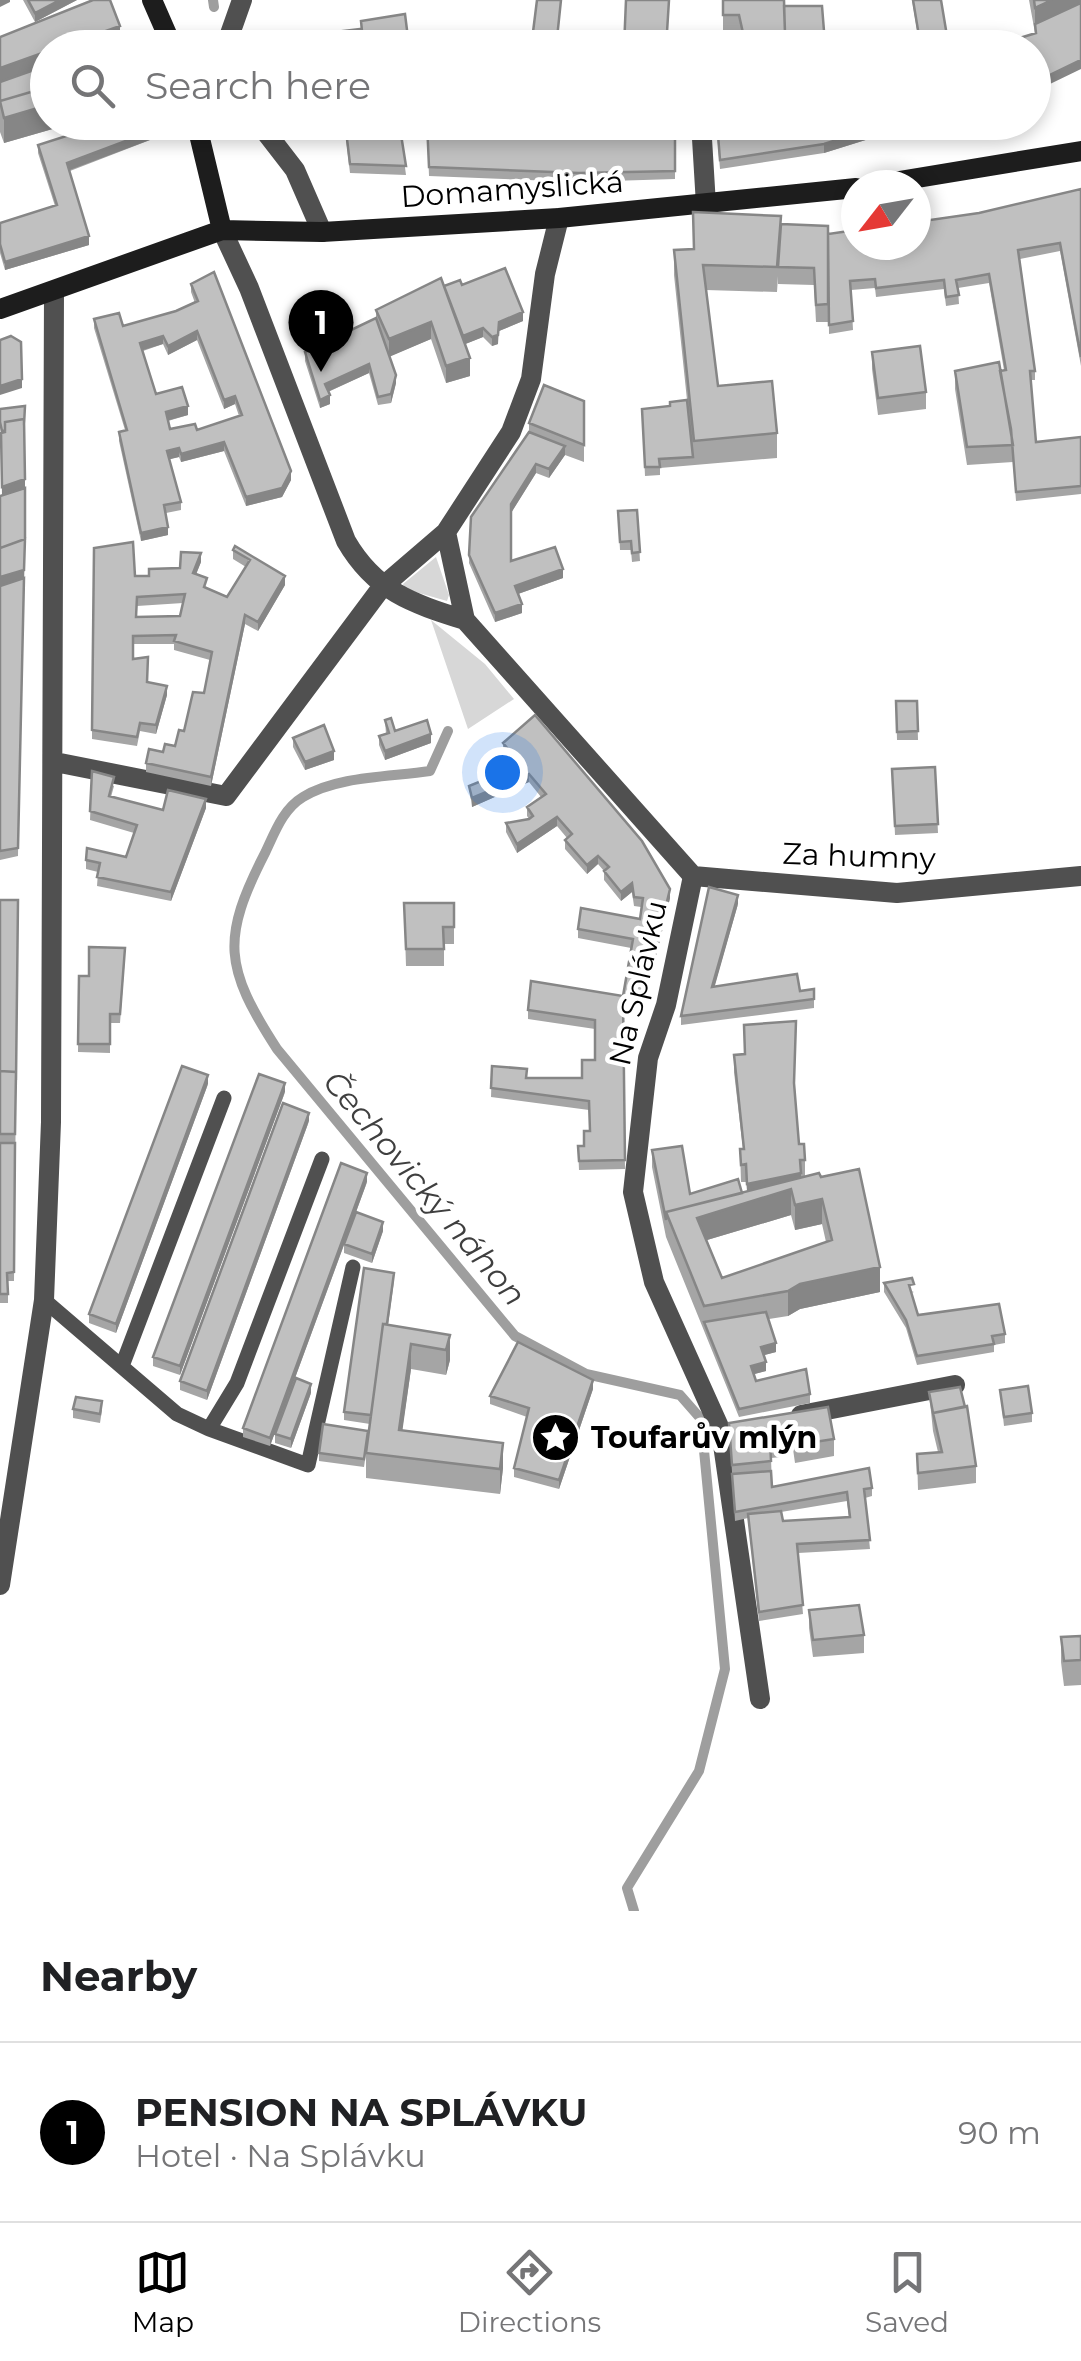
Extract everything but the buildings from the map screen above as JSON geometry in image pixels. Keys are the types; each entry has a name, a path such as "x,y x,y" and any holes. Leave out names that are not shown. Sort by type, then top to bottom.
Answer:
{"street":[{"path":"152,0 166,30"},
{"path":"231,30 242,0"},
{"path":"200,140 222,230"},
{"path":"272,140 296,170 322,232"},
{"path":"702,140 706,205"},
{"path":"931,176 1081,151"},
{"name":"Domamyslická","path":"0,309 222,230 322,232 558,218 841,190"},
{"path":"55,762 226,796 382,587 446,532 511,432 531,380 545,274 558,218"},
{"name":"Na Splávku","path":"222,230 346,541 361,566 382,587 465,620 694,876 666,1005 648,1058 633,1192 654,1282 731,1429 760,1699"},
{"path":"0,1585 44,1300 52,1122 54,291"},
{"name":"Na Splávku","path":"446,532 465,620"},
{"name":"Za humny","path":"694,876 897,893 1081,876"},
{"path":"779,1419 955,1384"}],"lane":[{"path":"122,1366 224,1098"},
{"path":"208,1429 238,1383 322,1159"},
{"path":"44,1300 177,1414 308,1465 353,1267"}],"shaded area":[{"path":"436,557 449,595 447,601 405,589 403,584"},
{"path":"431,620 485,664 514,699 468,729"}],"waterway":[{"name":"Čechovický náhon","path":"213,0 214,7"},
{"name":"Čechovický náhon","path":"448,731 430,771 332,785 303,797 290,808 276,829 241,908 235,931 238,974 259,1021 277,1049 515,1336 586,1374 680,1395 701,1419 725,1669 699,1771 627,1888 634,1911"}],"place":[{"name":"PENSION NA SPLÁVKU","path":"321,372"},
{"name":"Toufarův mlýn","path":"556,1437"}]}
